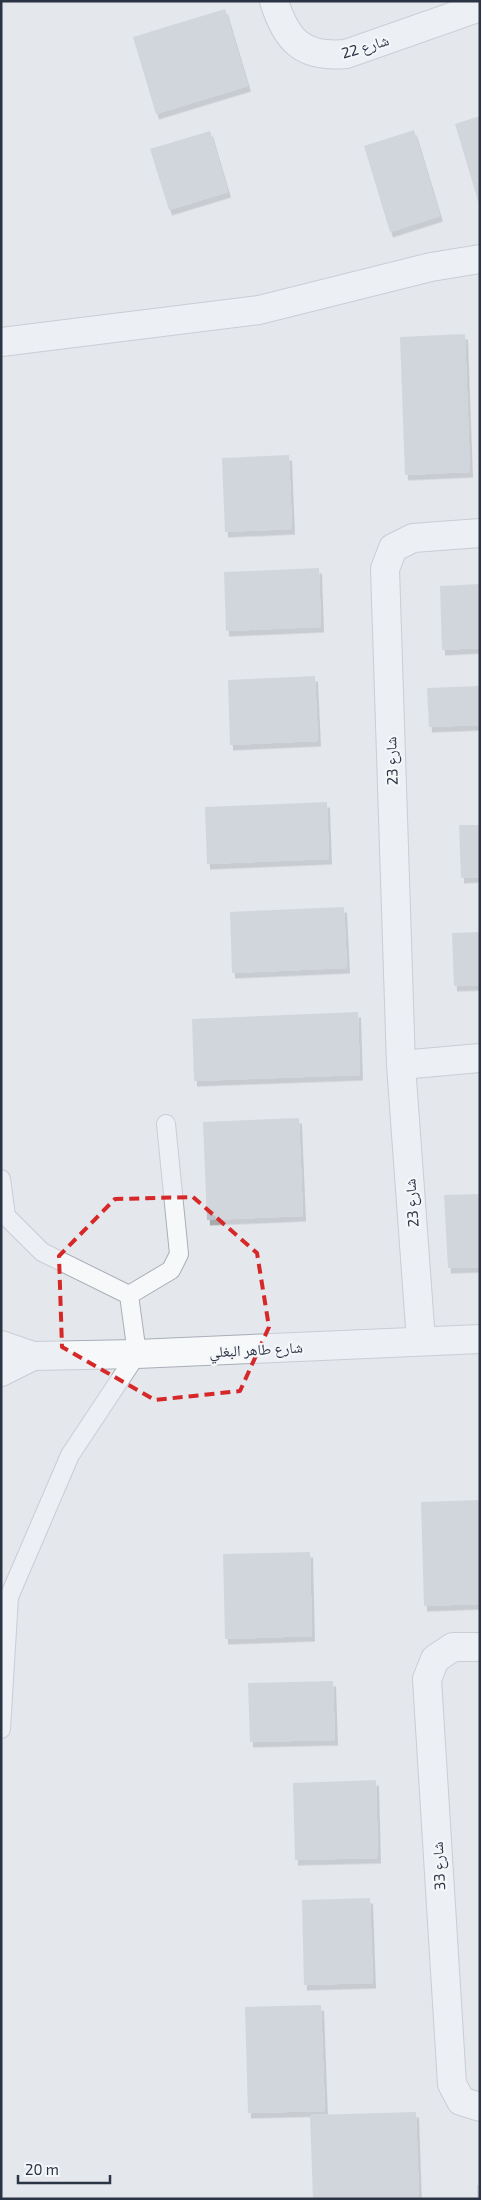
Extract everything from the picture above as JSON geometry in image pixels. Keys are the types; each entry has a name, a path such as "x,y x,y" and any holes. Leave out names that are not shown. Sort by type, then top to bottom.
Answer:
{"street":[{"name":"شارع 22","path":"274,1 281,24 297,44 320,54 332,55 346,54 480,7"},
{"path":"1,342 259,310 431,266 480,260"},
{"name":"شارع 23","path":"421,1341 401,1065 386,569 393,548 413,538 480,533"},
{"path":"401,1065 480,1058"},
{"name":"شارع طاهر البغلي","path":"1,1345 33,1356 137,1354 480,1338"},
{"name":"شارع طاهر البغلي","path":"1,1372 33,1356"},
{"name":"شارع 33","path":"480,1646 453,1647 434,1659 427,1679 452,2084 461,2101 480,2107"}],"lane":[{"path":"129,1295 171,1270 179,1254 166,1124"},
{"path":"1,1179 6,1216 42,1252 129,1295"},
{"path":"1,1729 9,1598 70,1455 137,1354 129,1295"}],"highlighted area":[{"path":"193,1197 257,1253 269,1327 240,1391 155,1400 62,1347 59,1256 115,1199"}],"building":[{"path":"225,9 248,86 156,114 133,37"},
{"path":"480,116 480,204 479,204 455,124"},
{"path":"414,130 440,216 390,232 364,146"},
{"path":"210,131 228,192 169,210 150,149"},
{"path":"465,334 470,472 405,475 400,337"},
{"path":"289,455 292,529 225,532 222,458"},
{"path":"319,568 321,627 226,631 224,572"},
{"path":"480,584 480,648 442,650 440,586"},
{"path":"315,676 318,741 230,745 228,680"},
{"path":"480,686 480,725 429,727 427,688"},
{"path":"327,802 329,859 207,864 205,807"},
{"path":"459,825 480,825 480,877 461,878"},
{"path":"344,907 347,968 232,973 230,912"},
{"path":"480,932 480,985 454,986 452,933"},
{"path":"358,1012 360,1075 194,1081 192,1019"},
{"path":"299,1118 303,1216 207,1220 203,1122"},
{"path":"480,1194 480,1267 448,1268 444,1195"},
{"path":"480,1500 480,1604 424,1606 421,1502"},
{"path":"310,1552 312,1636 225,1639 223,1554"},
{"path":"333,1681 335,1740 250,1742 248,1683"},
{"path":"376,1780 378,1858 295,1860 293,1783"},
{"path":"370,1898 373,1983 304,1985 302,1900"},
{"path":"321,2005 325,2111 248,2113 245,2007"},
{"path":"416,2112 419,2199 313,2199 310,2115"},
{"path":"477,2185 480,2185 480,2199 477,2199"}]}
